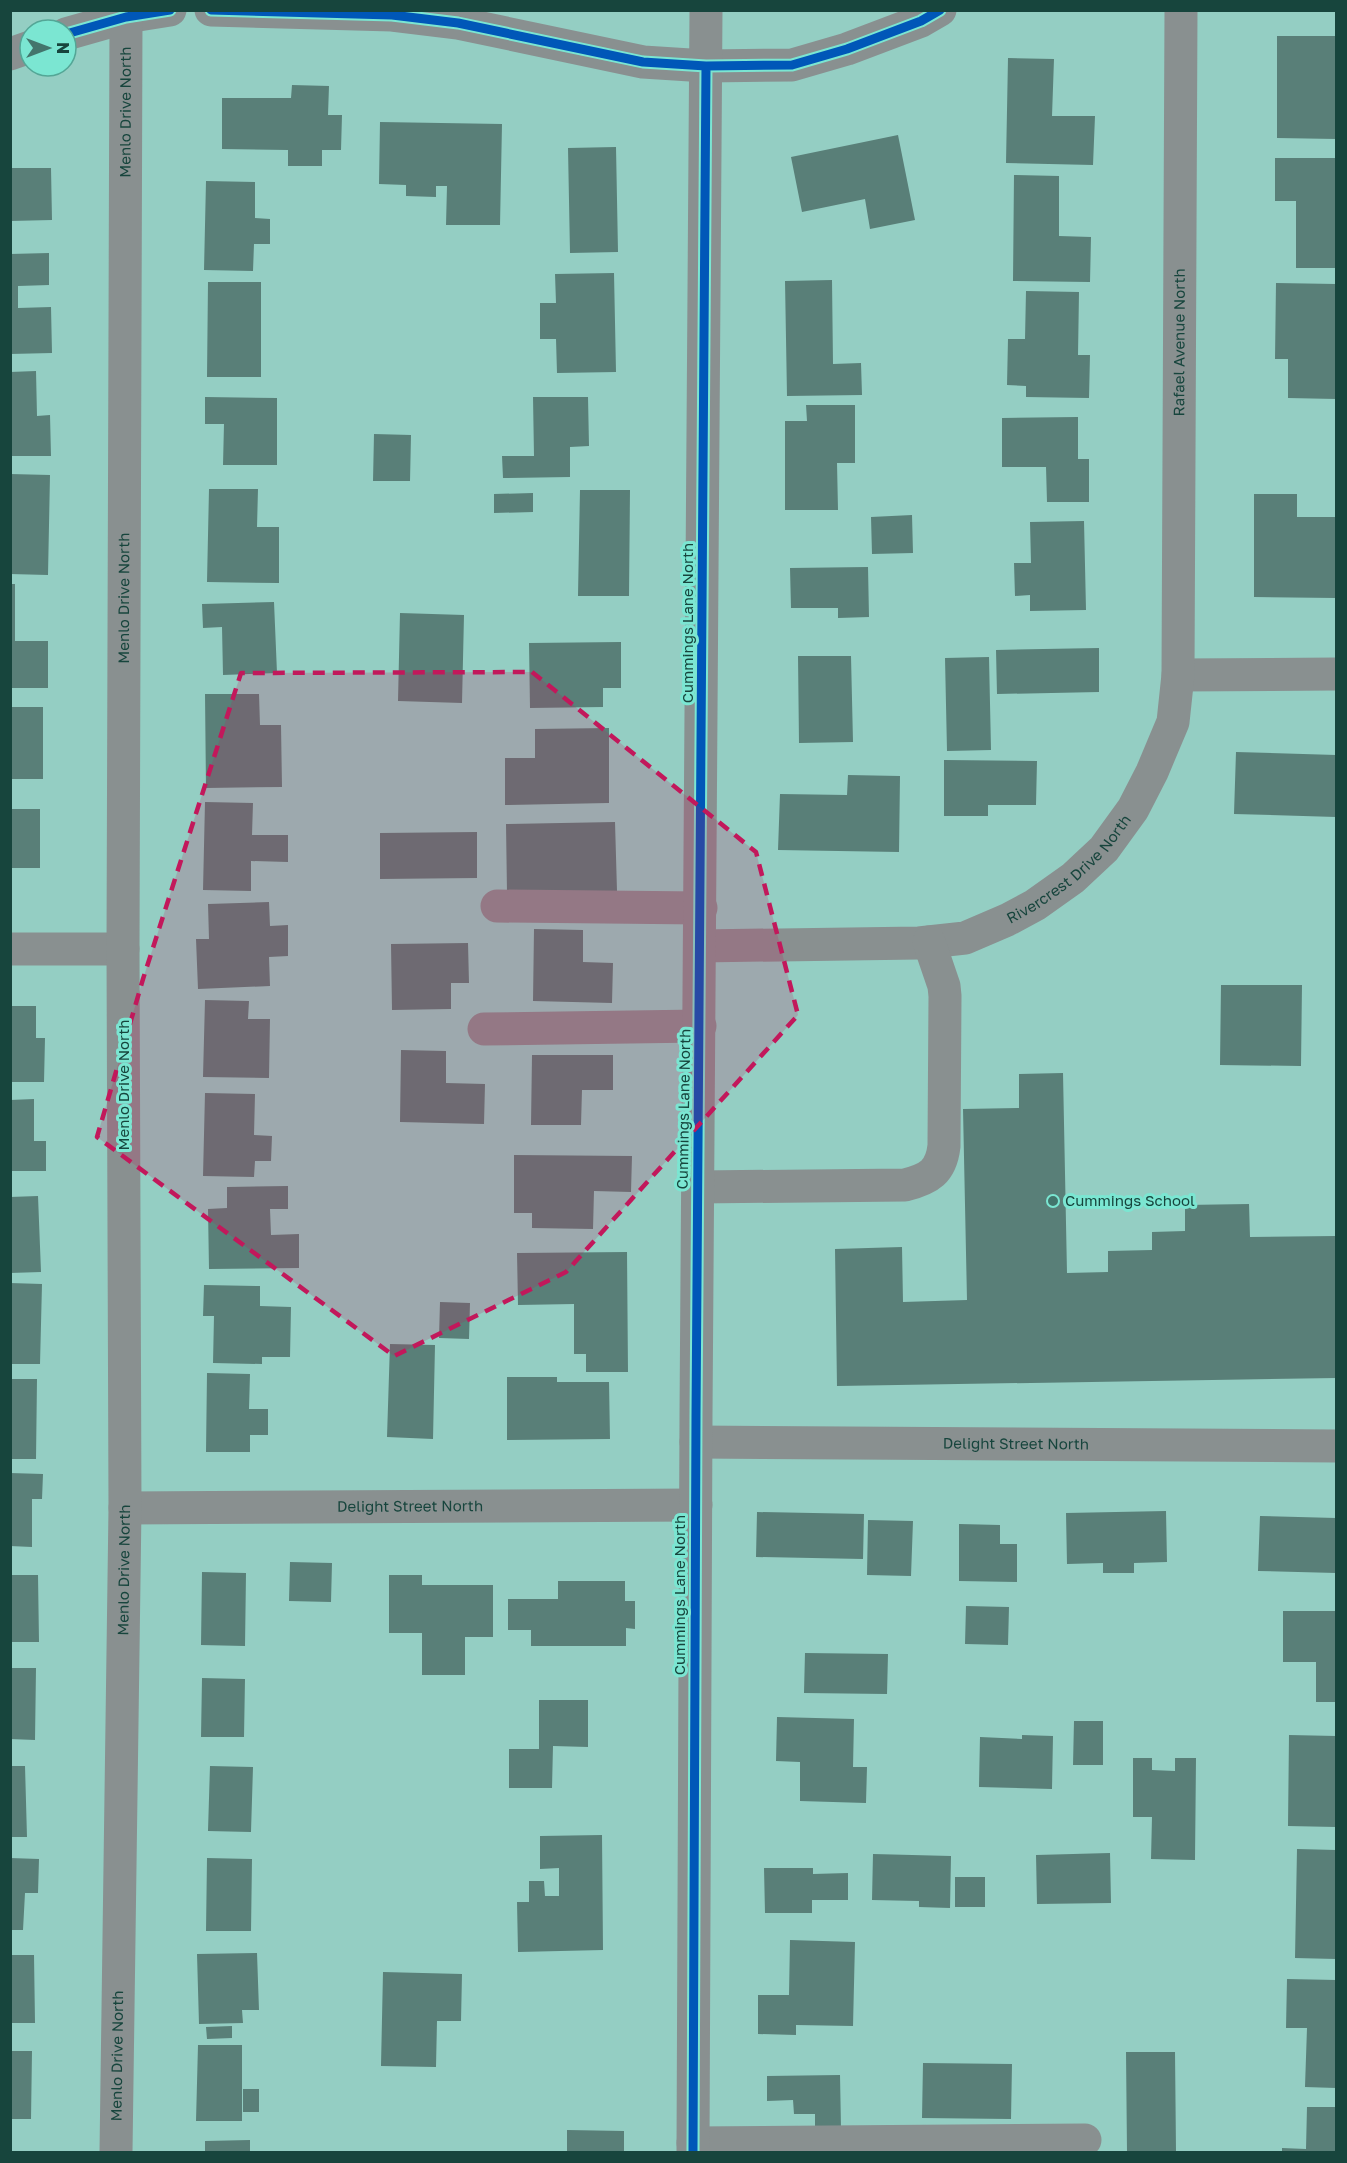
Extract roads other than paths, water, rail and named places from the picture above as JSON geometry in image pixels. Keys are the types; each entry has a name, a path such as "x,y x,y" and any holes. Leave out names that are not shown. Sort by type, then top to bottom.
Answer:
{"street":[{"path":"78,31 126,17 170,10"},
{"path":"211,10 392,13 458,23 643,62 706,66 792,65 847,49 921,21 940,10"},
{"name":"Cummings Lane North","path":"693,2148 706,10"},
{"name":"Rafael Avenue North","path":"1178,675 1181,10"},
{"name":"Menlo Drive North","path":"116,2152 125,1508 123,949 126,17"},
{"path":"1178,675 1336,674"},
{"name":"Rivercrest Drive North","path":"700,946 929,942 964,938 1035,905 1073,878 1104,849 1133,809 1152,772 1173,722 1178,675"},
{"path":"497,906 701,908"},
{"path":"698,1187 905,1185 921,1181 933,1173 943,1161 945,996 944,986 929,942"},
{"path":"10,949 123,949"},
{"path":"484,1029 700,1026"},
{"name":"Delight Street North","path":"696,1442 1336,1446"},
{"name":"Delight Street North","path":"125,1508 696,1504"},
{"path":"693,2148 1085,2140"}],"place":[{"name":"Cummings School","path":"1053,1201"}]}
